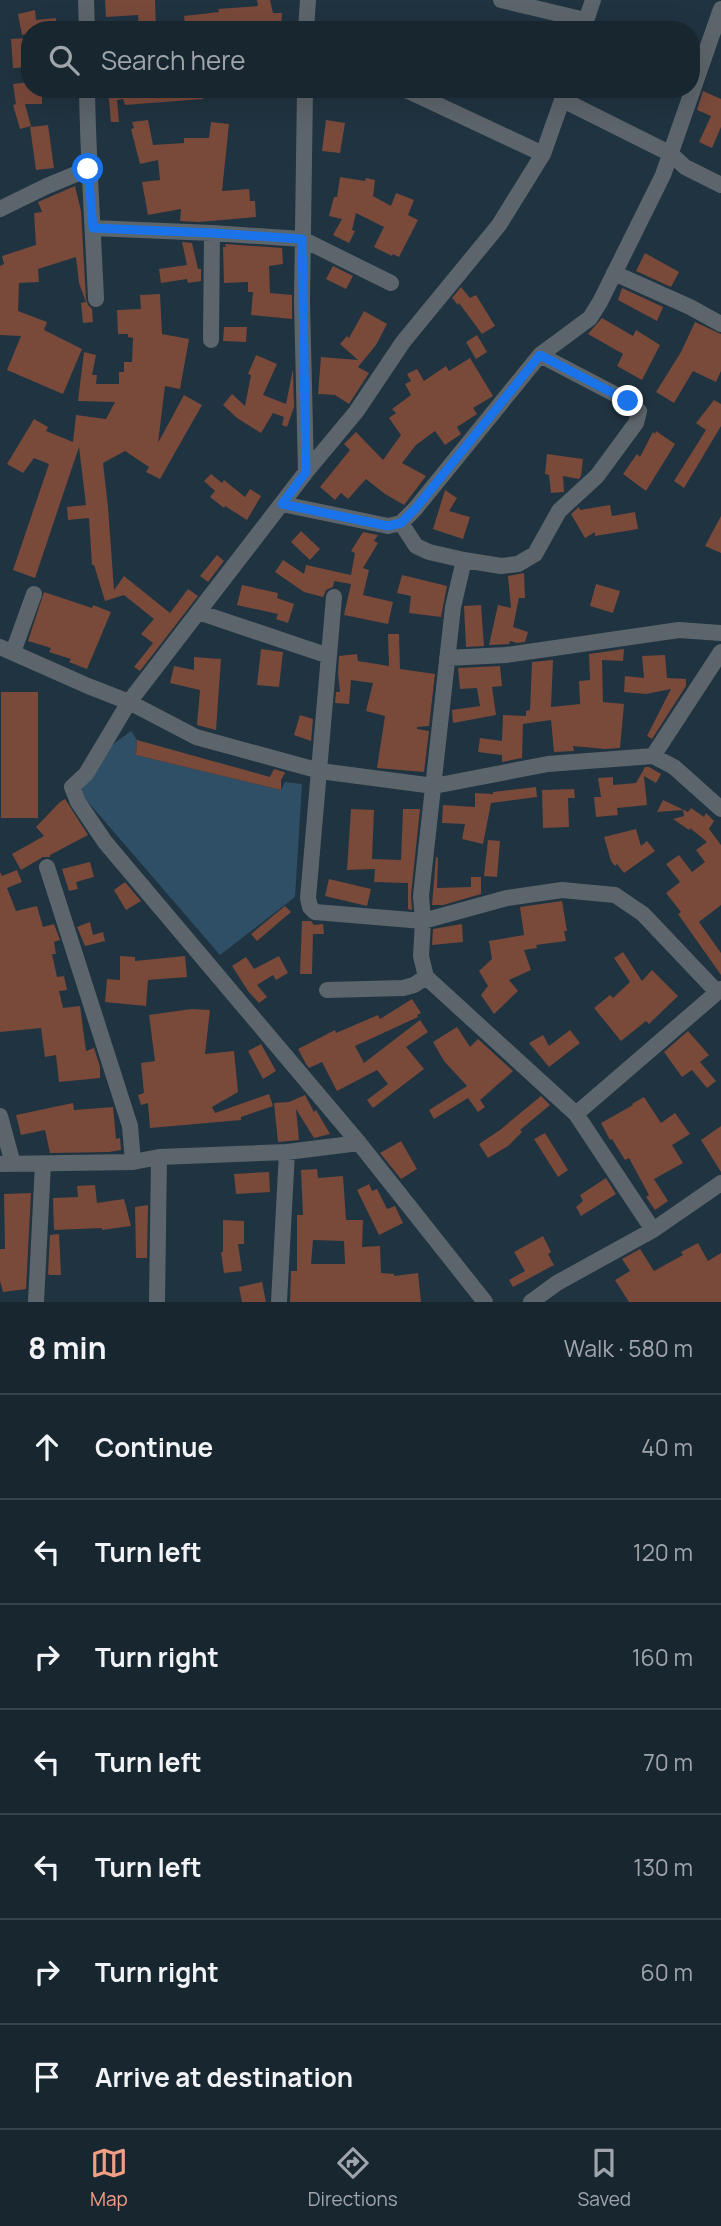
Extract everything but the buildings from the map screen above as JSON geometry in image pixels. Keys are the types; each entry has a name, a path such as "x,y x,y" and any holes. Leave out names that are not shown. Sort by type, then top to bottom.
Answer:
{"street":[{"path":"86,0 87,21"},
{"path":"307,21 308,0"},
{"path":"501,0 571,21"},
{"path":"585,21 593,0"},
{"path":"700,70 721,9"},
{"path":"87,98 88,169 96,299"},
{"path":"305,98 302,239 306,472"},
{"path":"423,98 543,154"},
{"path":"485,1302 359,1143 105,842 78,803 72,787 86,774 129,702 306,472 356,412 403,342 499,225 543,154 563,98"},
{"path":"569,98 671,154 685,167 721,185"},
{"path":"282,504 388,526 401,523 540,355 590,318 663,176 690,98"},
{"path":"0,209 88,169"},
{"path":"93,228 302,239 391,283"},
{"path":"211,340 212,233"},
{"path":"614,273 721,324"},
{"path":"401,523 415,546 429,552 501,566 517,564 535,554 559,510 597,476 636,424 639,411 628,401 540,355"},
{"path":"464,560 453,607 421,896 421,956 426,977 576,1114 653,1230"},
{"path":"34,594 7,650 129,702 196,737 320,771 434,786 548,764 653,756 674,767 721,809"},
{"path":"334,597 308,890 310,907 315,912 331,915 423,921 507,898 562,890 615,895 643,914 719,990 576,1114"},
{"path":"198,612 329,656"},
{"path":"447,658 506,655 678,630 721,633"},
{"path":"653,756 721,652"},
{"path":"47,867 131,1126 133,1162"},
{"path":"327,990 403,988 426,977"},
{"path":"0,1116 6,1164 133,1162 159,1157 287,1152 359,1143"},
{"path":"279,1302 287,1152"},
{"path":"157,1302 159,1157"},
{"path":"36,1302 43,1164"},
{"path":"531,1302 557,1283 719,1190"}],"shaded area":[{"path":"131,731 137,740 136,755 281,790 285,782 302,784 295,897 220,955 76,788 104,751"}],"route":[{"path":"88,169 93,228 302,239 306,472 282,504 388,526 401,523 540,355 628,401"}]}
